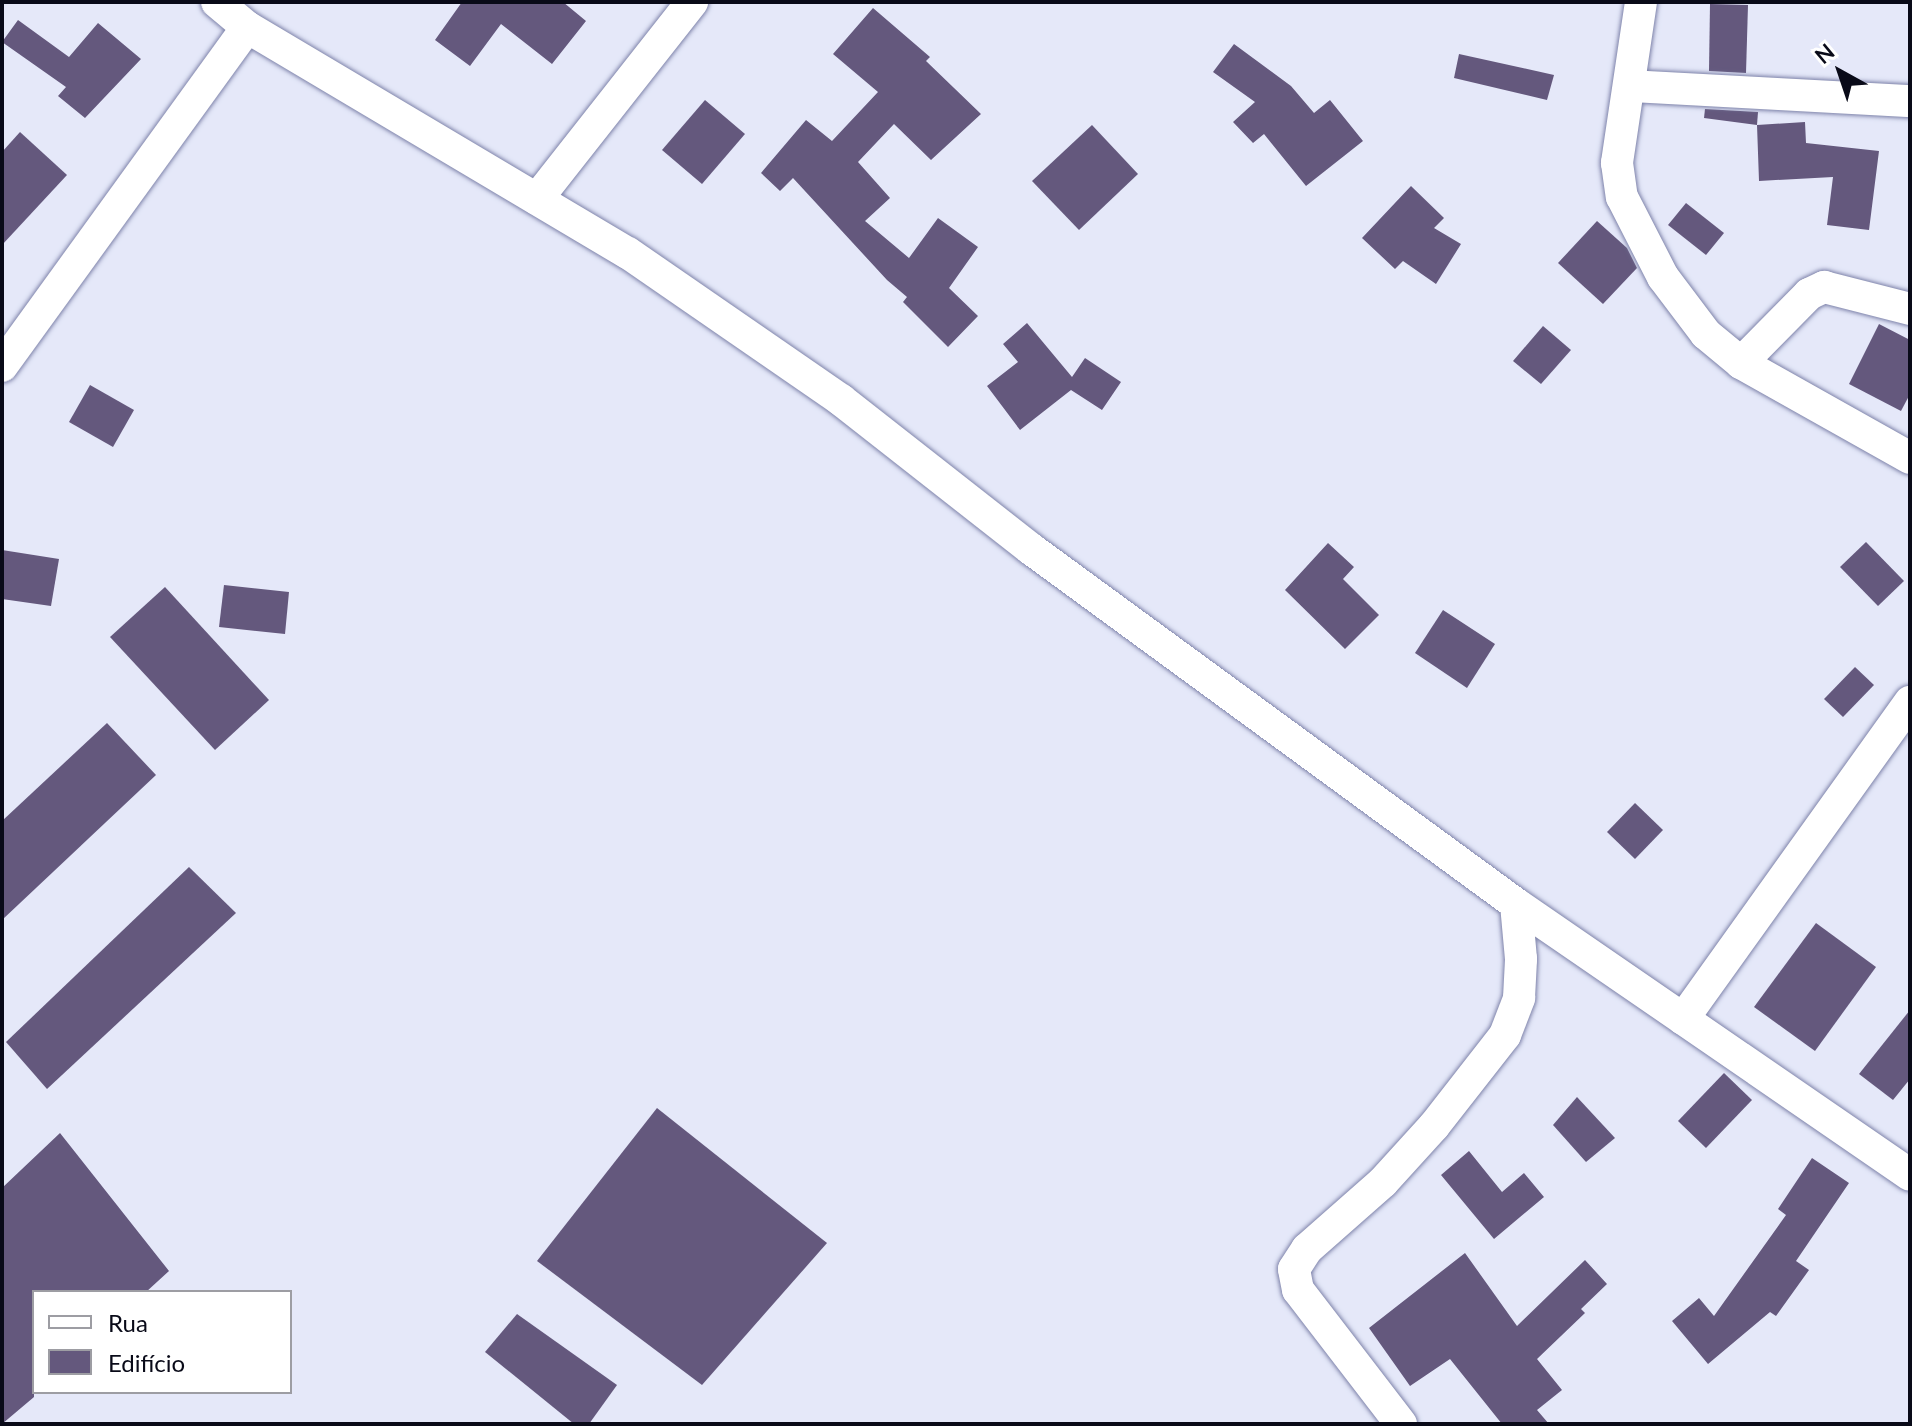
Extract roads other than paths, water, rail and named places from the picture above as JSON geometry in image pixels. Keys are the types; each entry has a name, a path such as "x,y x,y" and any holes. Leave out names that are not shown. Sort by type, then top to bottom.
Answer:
{"street":[{"path":"217,2 247,27 628,253 841,400 1031,549 1516,904 1910,1175"},
{"path":"537,199 692,2"},
{"path":"1641,2 1617,163 1622,197 1663,277 1706,334 1741,363 1910,458"},
{"path":"2,366 247,27"},
{"path":"1630,86 1910,101"},
{"path":"1741,363 1809,294 1824,287 1910,309"},
{"path":"1683,1019 1910,702"},
{"path":"1401,1424 1298,1290 1294,1269 1307,1249 1383,1182 1434,1126 1505,1035 1519,998 1521,959 1516,904"}]}
